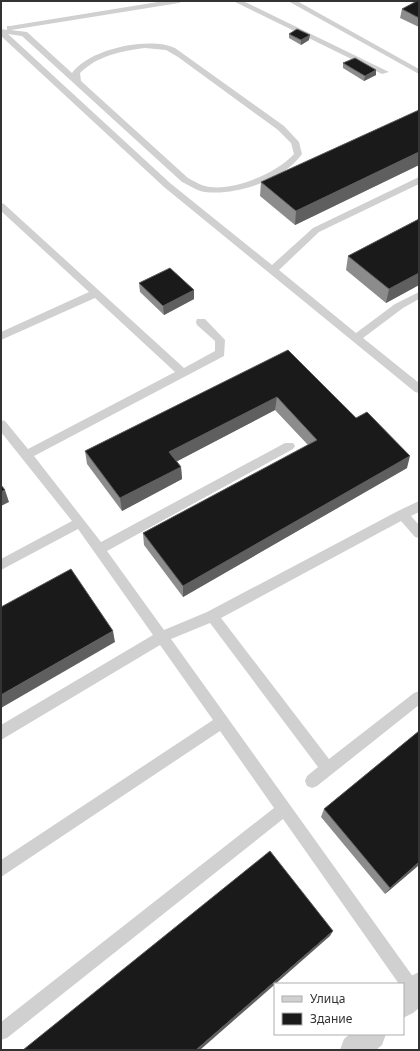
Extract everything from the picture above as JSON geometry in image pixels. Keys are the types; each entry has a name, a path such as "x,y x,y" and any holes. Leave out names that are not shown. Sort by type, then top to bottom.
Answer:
{"street":[{"path":"355,1050 370,1035"}],"lane":[{"path":"1,31 59,19 179,1"},
{"path":"237,1 385,72"},
{"path":"292,1 419,72"},
{"path":"1,31 24,34 185,180 204,190 228,190 248,185 289,165 298,154 295,142 281,128 181,55 168,48 150,46 130,48 95,59 80,67 76,73 77,82"},
{"path":"1,31 168,185 419,389"},
{"path":"272,271 316,230 419,180"},
{"path":"1,206 183,373"},
{"path":"1,336 96,293"},
{"path":"356,338 399,306 419,295"},
{"path":"26,455 220,353 220,340 201,322"},
{"path":"1,424 80,522 412,994"},
{"path":"99,549 290,446"},
{"path":"1,733 162,637 212,616 419,506"},
{"path":"402,514 419,533"},
{"path":"1,565 80,522"},
{"path":"212,616 328,769"},
{"path":"312,781 419,697"},
{"path":"1,869 222,722"},
{"path":"1,1032 283,810"}],"building":[{"path":"417,1 419,2 419,18 402,9"},
{"path":"297,29 310,35 301,40 289,34"},
{"path":"355,58 376,70 365,76 343,63"},
{"path":"419,110 419,152 296,211 261,182"},
{"path":"419,219 419,273 389,289 348,256"},
{"path":"170,268 194,290 163,306 139,283"},
{"path":"288,350 356,418 367,412 410,456 183,586 143,533 317,440 277,397 169,452 181,467 120,498 85,451"},
{"path":"1,485 5,490 1,492"},
{"path":"71,569 113,631 1,695 1,607"},
{"path":"419,731 419,862 390,888 324,809"},
{"path":"270,851 333,931 196,1050 23,1050"}]}
